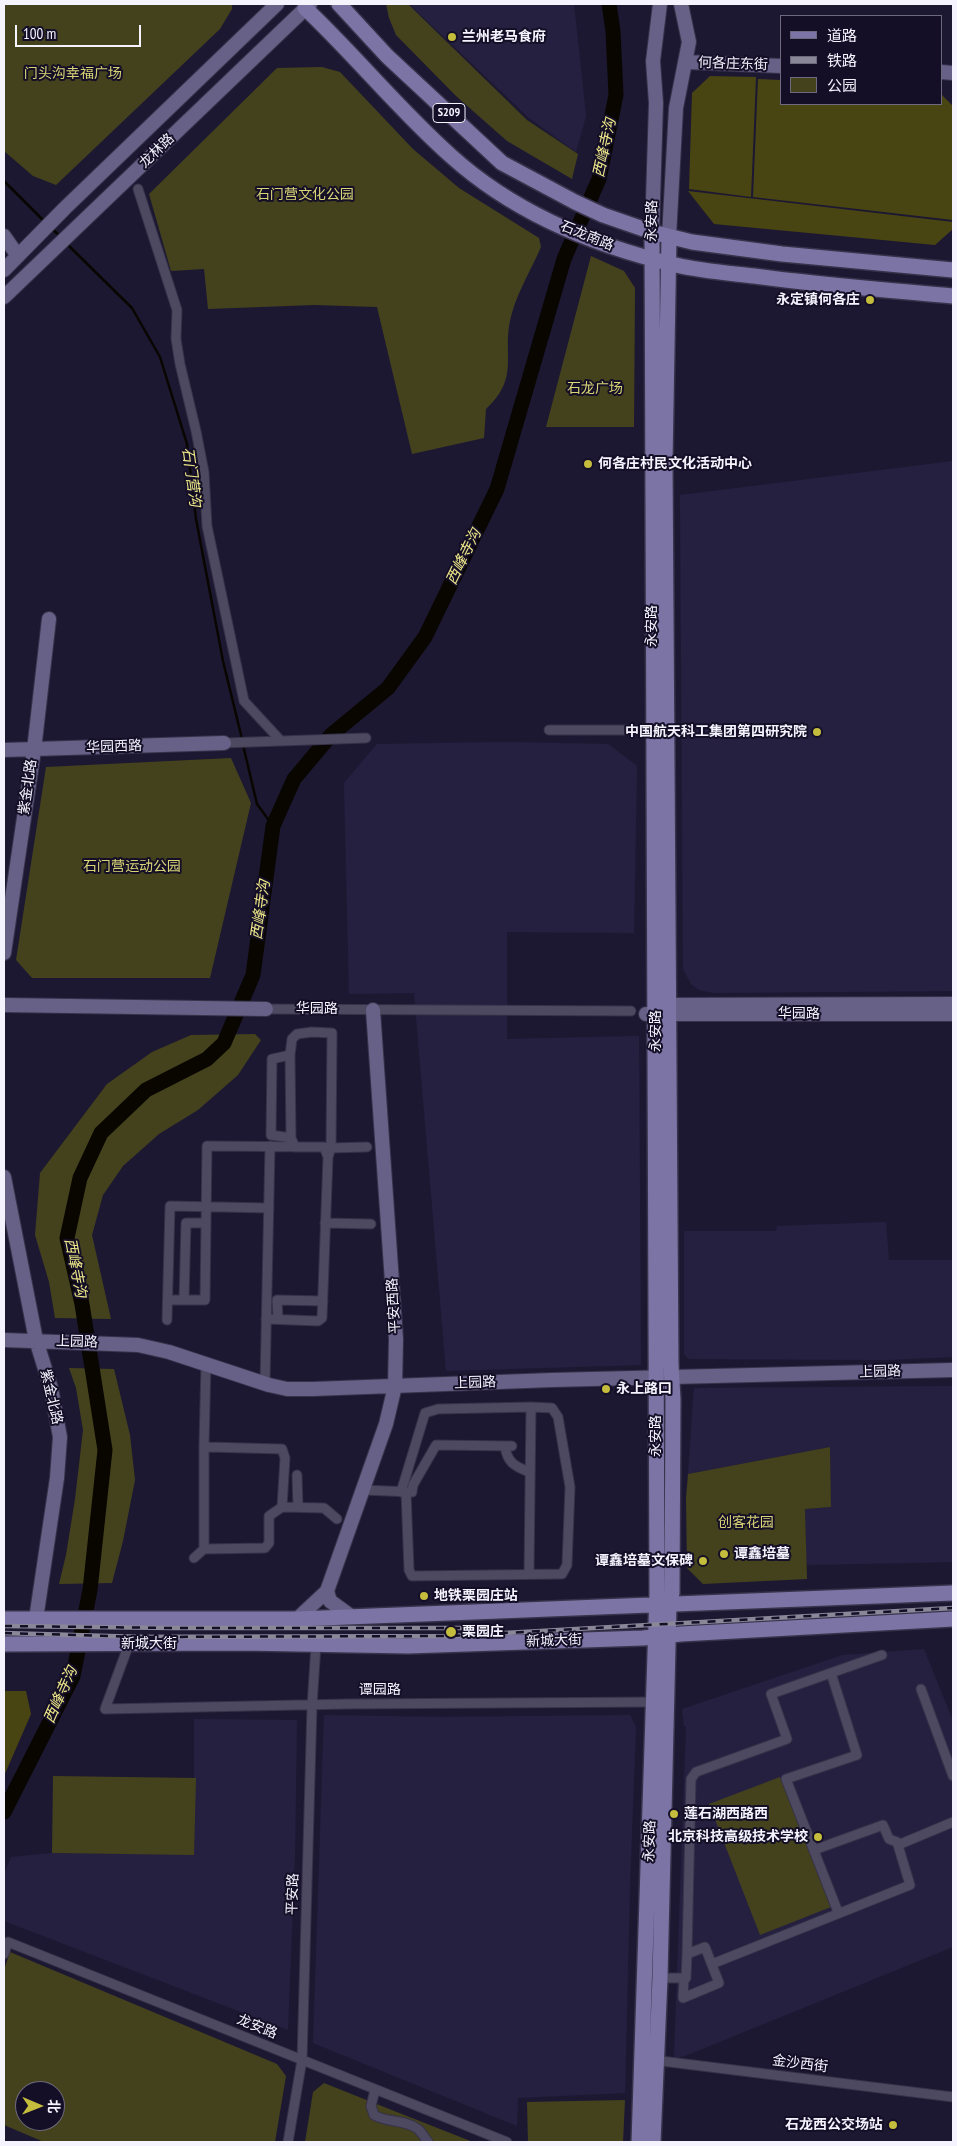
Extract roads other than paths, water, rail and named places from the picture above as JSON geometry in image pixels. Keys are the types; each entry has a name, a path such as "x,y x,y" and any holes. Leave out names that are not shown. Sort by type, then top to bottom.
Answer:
{"main road":[{"name":"石龙南路","path":"339,4 387,56 502,163 603,215 669,237 721,246 790,255 953,270"},
{"name":"石龙南路","path":"305,5 366,71 451,156 488,185 528,211 559,225 592,239 668,263 812,284 953,296"},
{"path":"366,71 368,62 373,57 387,56"},
{"path":"592,239 606,234 608,229 603,215"},
{"name":"永安路","path":"650,2060 660,1978 663,1605 672,1593 664,1378 656,1010 652,232"},
{"name":"永安路","path":"656,1010 669,237"},
{"path":"717,271 710,259 711,255 721,246"},
{"name":"新城大街","path":"4,1619 297,1619 953,1593"},
{"name":"新城大街","path":"4,1644 408,1646 662,1636 953,1620"},
{"name":"永安路","path":"654,2138 650,2060 654,1702 662,1636"},
{"path":"639,2142 650,2060"}],"street":[{"name":"龙林路","path":"4,270 37,235 277,4"},
{"name":"永安路","path":"652,232 656,103 653,61 660,4"},
{"path":"669,237 676,108 689,42 681,4"},
{"name":"龙林路","path":"4,297 305,5"},
{"name":"何各庄东街","path":"686,62 780,66"},
{"path":"138,189 177,310 176,340 204,472 207,526 244,700 281,741"},
{"path":"4,236 18,256"},
{"name":"紫金北路","path":"4,953 34,750 49,620"},
{"path":"549,730 654,730"},
{"path":"224,743 366,738"},
{"name":"华园西路","path":"4,750 224,743"},
{"name":"华园路","path":"656,1010 953,1004"},
{"name":"华园路","path":"4,1005 631,1011"},
{"name":"平安西路","path":"327,1591 386,1424 395,1386 396,1339 373,1010"},
{"name":"华园路","path":"656,1010 953,1014"},
{"path":"266,1319 318,1321 322,1318 328,1157 331,1148 332,1033 297,1034 292,1039 290,1055 293,1142"},
{"path":"290,1055 272,1059 271,1135 293,1142 324,1147 328,1157"},
{"path":"168,1300 205,1300 207,1146 270,1146 293,1142"},
{"path":"265,1383 270,1146"},
{"path":"331,1148 367,1147"},
{"name":"紫金北路","path":"4,1177 36,1340 52,1388 60,1437 57,1478 36,1619"},
{"path":"167,1320 170,1206 269,1208"},
{"path":"184,1300 186,1222 206,1223"},
{"path":"325,1223 371,1224"},
{"path":"278,1319 277,1300 323,1301"},
{"name":"上园路","path":"4,1340 61,1341 153,1347 286,1389 313,1390 552,1380 953,1370"},
{"path":"204,1549 206,1364"},
{"path":"529,1573 529,1472 532,1407"},
{"path":"532,1407 552,1408 558,1417 570,1487 567,1565 562,1574 412,1576 409,1570 403,1492 425,1413 438,1409 532,1407"},
{"path":"204,1444 208,1447 282,1449 285,1458 282,1507"},
{"path":"363,1490 412,1492 413,1485 436,1444 508,1446 506,1457 510,1463 529,1472"},
{"path":"297,1476 298,1506"},
{"path":"194,1558 204,1549 265,1548 269,1543 269,1516 282,1507 324,1508 337,1519"},
{"path":"297,1619 327,1591 330,1601 352,1616"},
{"name":"谭园路","path":"130,1644 105,1709 654,1702"},
{"name":"平安路","path":"288,2142 302,2060 312,1706 316,1645"},
{"path":"686,1954 705,1947 719,1983 683,1998 684,1978 686,1978 686,1954 691,1779 696,1772 787,1739 771,1694 882,1655"},
{"path":"831,1672 857,1755 786,1779 838,1912"},
{"path":"921,1689 953,1776"},
{"path":"898,1845 953,1822"},
{"path":"712,1964 838,1912 910,1885 897,1842 889,1839 883,1825 814,1850"},
{"name":"龙安路","path":"4,1954 8,1942 507,2142"},
{"path":"660,1978 684,1978"},
{"name":"金沙西街","path":"650,2060 953,2097"},
{"path":"375,2090 371,2106 374,2115 413,2126 420,2131 428,2142"}],"waterway":[{"name":"西峰寺沟","path":"4,1812 73,1676 90,1590 105,1450 82,1304 67,1238 80,1178 101,1133 146,1090 207,1059 224,1043 253,975 273,826 294,779 331,735 388,688 425,637 497,489 564,259 599,179 616,95 613,31 609,4"},
{"name":"石门营沟","path":"4,181 45,222"},
{"name":"石门营沟","path":"51,228 60,236"},
{"name":"石门营沟","path":"67,244 132,308 160,357 187,444 196,519 223,661 242,739"},
{"name":"石门营沟","path":"243,745 257,804 273,826"}],"railway":[{"path":"4,1633 144,1637 451,1636 953,1608"},
{"path":"4,1626 486,1628"}],"place":[{"name":"兰州老马食府","path":"452,37"},
{"name":"永定镇何各庄","path":"870,300"},
{"name":"何各庄村民文化活动中心","path":"588,464"},
{"name":"中国航天科工集团第四研究院","path":"817,732"},
{"name":"永上路口","path":"606,1389"},
{"name":"谭鑫培墓","path":"724,1554"},
{"name":"谭鑫培墓文保碑","path":"703,1561"},
{"name":"地铁栗园庄站","path":"424,1596"},
{"name":"栗园庄","path":"451,1632"},
{"name":"莲石湖西路西","path":"674,1814"},
{"name":"北京科技高级技术学校","path":"818,1837"},
{"name":"石龙西公交场站","path":"893,2125"}],"park label":[{"name":"门头沟幸福广场","path":"73,74"},
{"name":"石门营文化公园","path":"305,195"},
{"name":"石龙广场","path":"595,389"},
{"name":"石门营运动公园","path":"132,867"},
{"name":"创客花园","path":"746,1523"}]}
